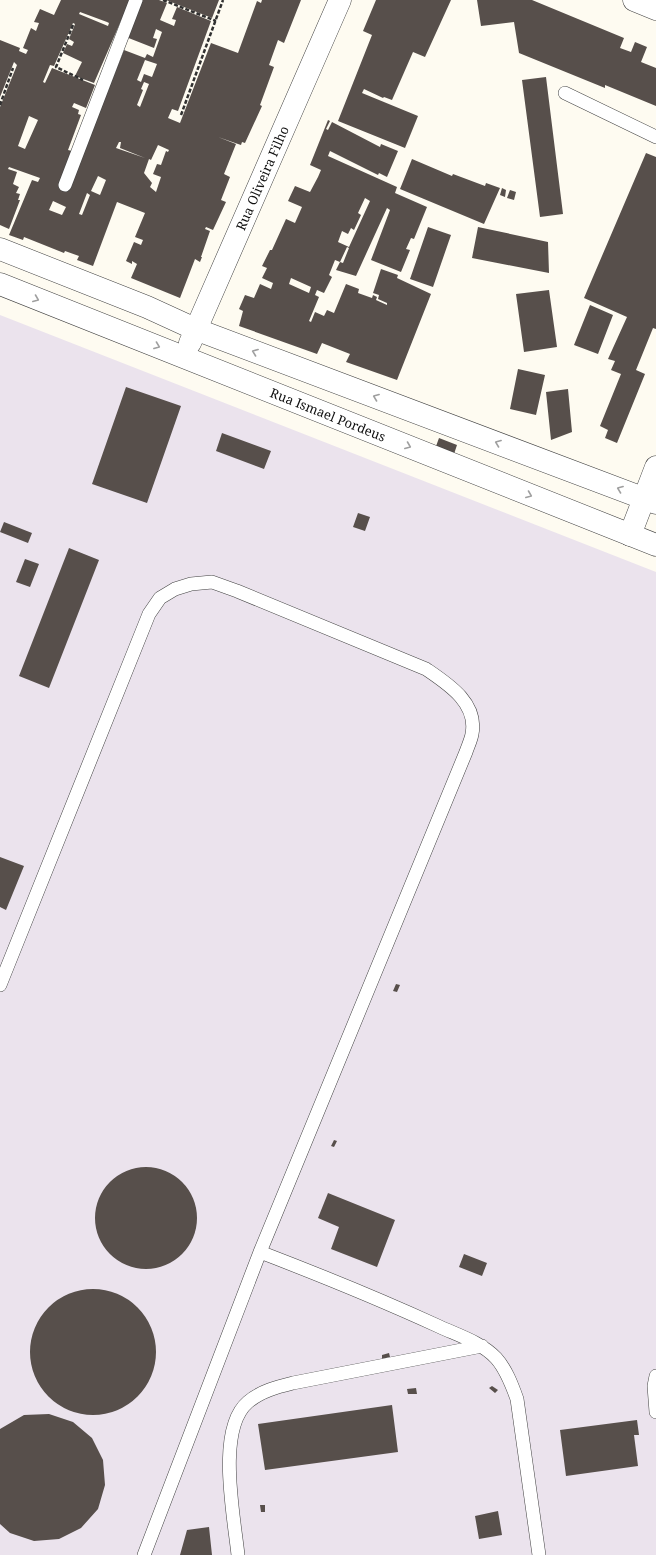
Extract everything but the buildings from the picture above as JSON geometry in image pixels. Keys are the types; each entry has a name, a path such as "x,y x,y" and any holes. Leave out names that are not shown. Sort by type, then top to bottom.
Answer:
{"street":[{"name":"Rua Oliveira Filho","path":"184,357 194,329 340,0"},
{"path":"634,0 656,9"},
{"path":"0,249 147,307 194,329 650,501"},
{"name":"Rua Ismael Pordeus","path":"0,284 656,545"},
{"path":"630,535 650,501 656,467"}],"lane":[{"path":"65,185 136,0"},
{"path":"565,93 656,137"},
{"path":"0,985 149,614 160,598 175,589 191,584 212,582 426,669 446,683 459,695 470,712 472,733 466,752 260,1252 144,1555"},
{"path":"260,1252 362,1292 482,1346 496,1358 509,1378 517,1399 539,1555"},
{"path":"238,1555 230,1462 230,1437 237,1417 248,1402 267,1390 293,1383 482,1346"},
{"path":"656,1376 654,1386 656,1412"}],"path":[{"path":"163,0 216,21"},
{"path":"181,115 223,0"},
{"path":"73,25 56,67 102,88"},
{"path":"0,105 13,68"}],"shaded area":[{"path":"0,315 656,572 656,1555 0,1555"}]}
